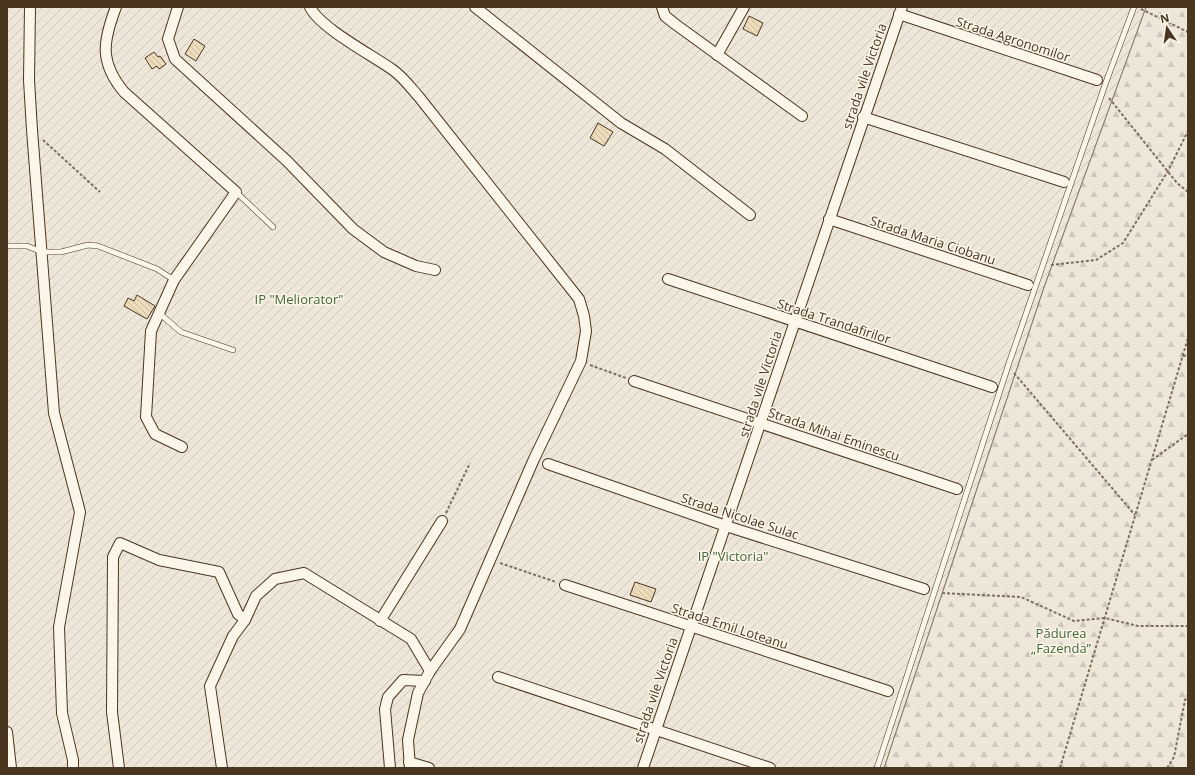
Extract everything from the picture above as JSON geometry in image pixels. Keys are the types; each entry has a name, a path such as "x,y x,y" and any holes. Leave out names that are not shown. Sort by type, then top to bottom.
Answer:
{"street":[{"path":"30,7 29,80 54,414 80,512 59,627 62,713 73,760 73,768"},
{"path":"116,7 107,31 105,53 112,78 124,92 236,192 174,280 151,331 146,417 155,434 182,447"},
{"path":"178,7 168,39 175,59 287,161 353,229 384,252 416,266 435,270"},
{"path":"310,7 313,13 332,29 395,71 406,82 579,299 584,316 586,330 581,361 534,459 460,630 430,671 418,693 408,740 409,765 429,768"},
{"path":"475,7 622,123 665,149 750,215"},
{"path":"662,7 665,16 802,116"},
{"path":"717,55 744,7"},
{"name":"Strada Agronomilor","path":"900,11 1097,80"},
{"name":"strada vile Victoria","path":"642,768 726,526 900,11"},
{"path":"863,117 1064,182"},
{"name":"Strada Maria Ciobanu","path":"830,220 1028,285"},
{"name":"Strada Trandafirilor","path":"668,279 992,387"},
{"name":"Strada Mihai Eminescu","path":"634,381 957,489"},
{"name":"Strada Nicolae Sulac","path":"548,464 726,526 929,591"},
{"path":"380,621 442,521"},
{"path":"119,768 112,712 113,556 120,543 158,560 219,572 238,614 245,620"},
{"path":"222,768 210,686 233,636 245,620 256,596 275,579 304,574 411,640 430,671"},
{"name":"Strada Emil Loteanu","path":"565,585 888,692"},
{"path":"498,677 770,768"},
{"path":"390,768 385,709 388,696 403,680 424,681"},
{"path":"7,732 11,768"}],"lane":[{"path":"877,768 929,591 1103,90 1135,7"},
{"path":"236,192 273,227"},
{"path":"7,246 27,246 42,252 61,252 88,245 98,246 157,270 174,280"},
{"path":"159,313 181,332 233,350"}],"path":[{"path":"1135,7 1188,32"},
{"path":"1103,90 1177,183 1188,192"},
{"path":"32,130 100,192"},
{"path":"1043,265 1096,260 1123,243 1168,171 1188,131"},
{"path":"1060,768 1188,338"},
{"path":"1183,356 1188,355"},
{"path":"581,361 634,381"},
{"path":"1008,366 1135,515"},
{"path":"1151,461 1188,434"},
{"path":"442,521 470,463"},
{"path":"490,559 565,585"},
{"path":"929,591 1021,597 1074,621 1105,618 1138,626 1188,626"},
{"path":"1168,768 1174,756 1185,700 1188,695"}],"green space":[{"name":"IP \"Meliorator\"","path":"7,7 1146,7 1044,287 884,768 7,768"},
{"name":"Pădurea „Fazenda”","path":"1146,7 1188,7 1188,768 884,768 1044,287"}],"building":[{"path":"749,16 763,23 757,36 743,29"},
{"path":"194,39 205,46 196,61 185,54"},
{"path":"154,52 158,57 160,56 166,64 159,69 157,66 152,69 145,58"},
{"path":"598,123 613,132 604,146 590,138"},
{"path":"137,295 155,306 147,319 124,306 128,298 134,301"},
{"path":"635,582 656,589 651,602 630,595"}],"park label":[{"name":"IP \"Victoria\"","path":"733,556"}]}
